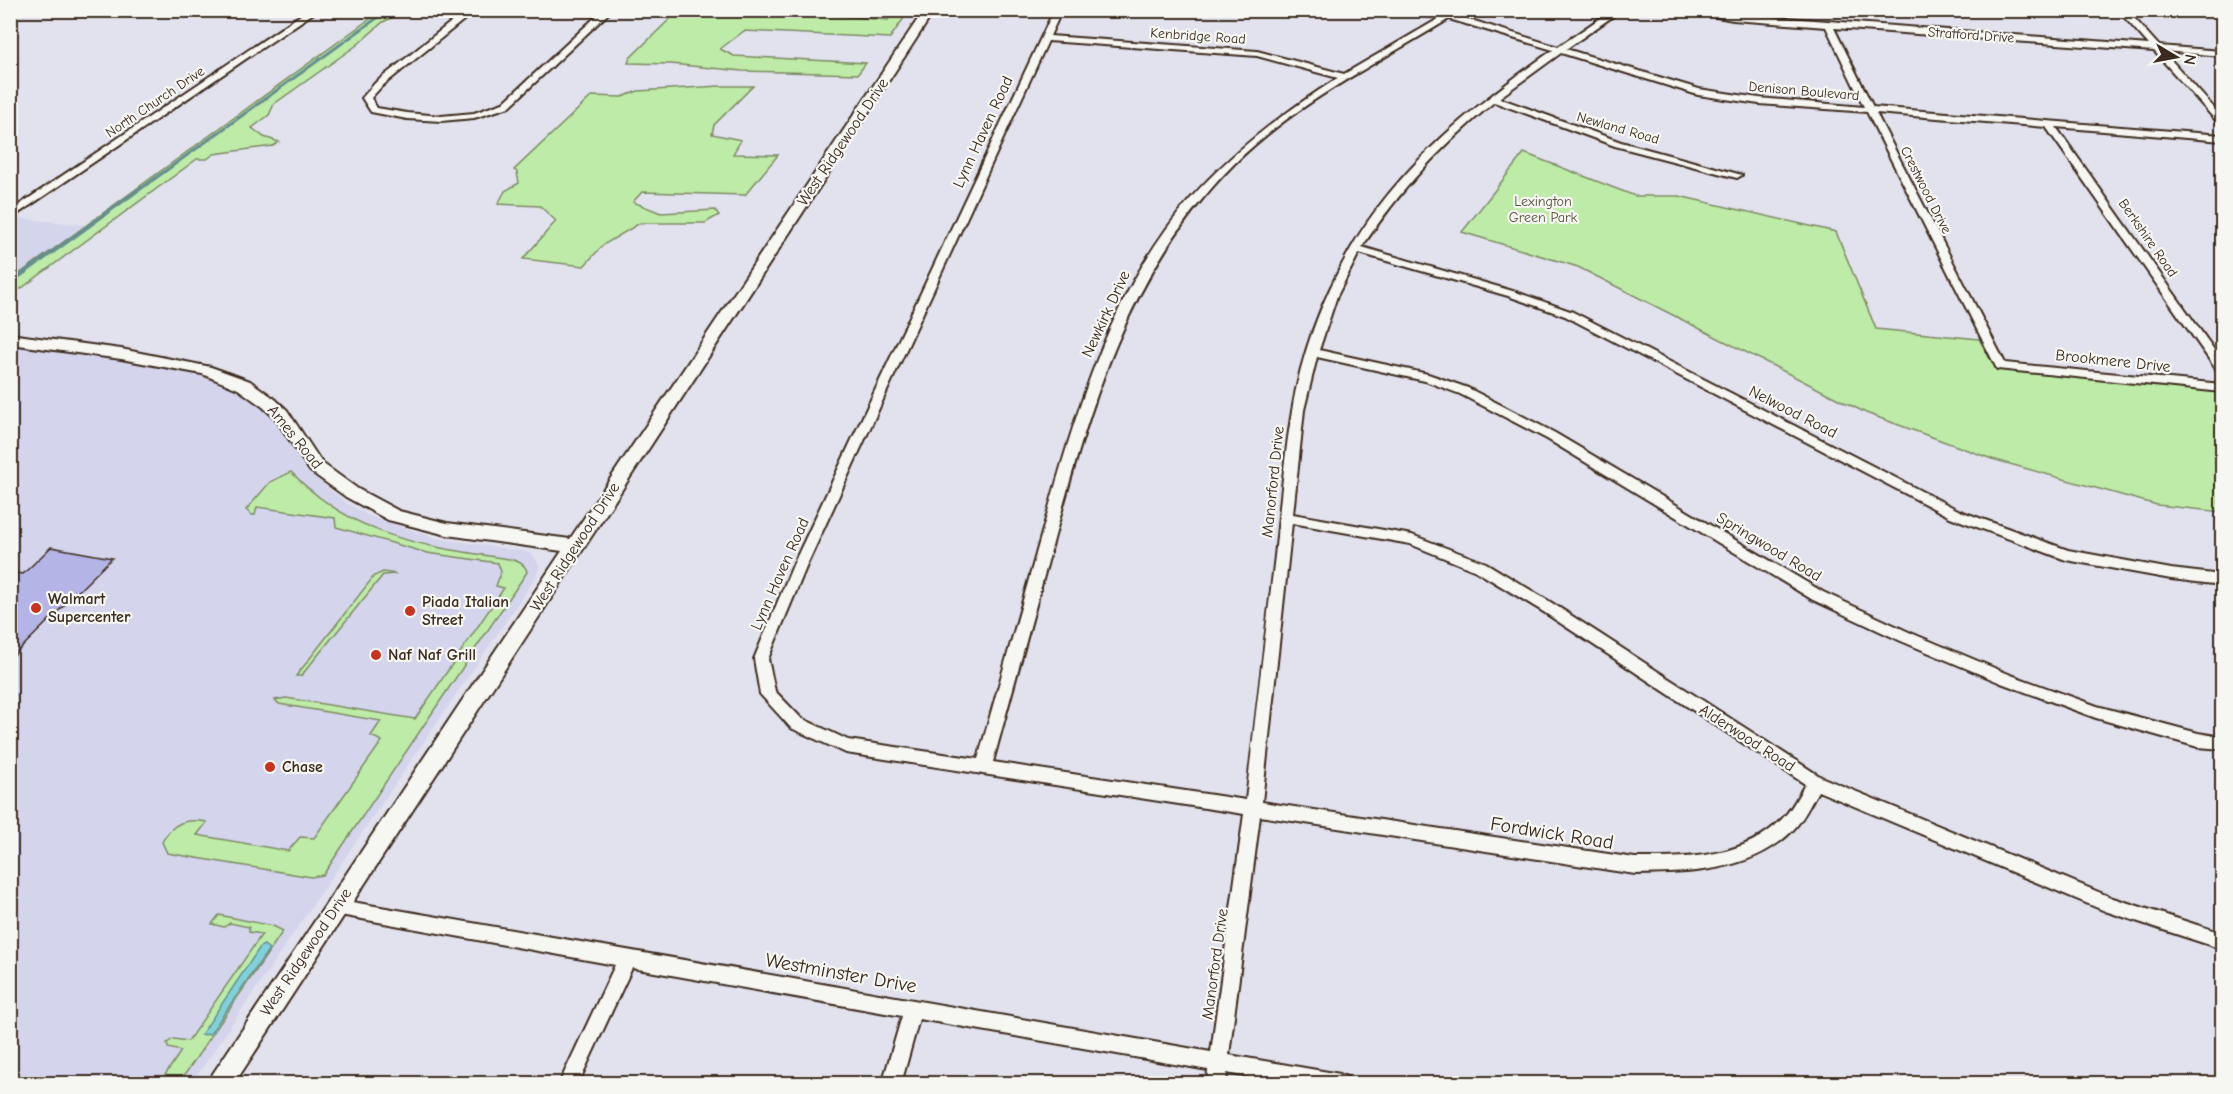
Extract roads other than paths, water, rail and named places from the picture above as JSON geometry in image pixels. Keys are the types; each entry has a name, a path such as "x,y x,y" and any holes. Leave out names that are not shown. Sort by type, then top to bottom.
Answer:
{"main road":[{"name":"West Ridgewood Drive","path":"219,1083 930,10"},
{"name":"Ames Road","path":"10,339 121,354 206,370 244,385 269,403 281,414 316,467 352,493 394,516 447,529 576,546"}],"street":[{"name":"North Church Drive","path":"10,216 314,10"},
{"path":"472,10 378,85 366,98 374,110 431,118 485,114 506,105 608,10"},
{"name":"Lynn Haven Road","path":"1058,10 800,565 761,659 768,694 796,723 846,746 1253,808"},
{"name":"Denison Boulevard","path":"1394,10 1453,13 1637,75 1698,92 1759,101 2223,138"},
{"name":"Manorford Drive","path":"1216,1083 1253,808 1298,410 1313,352 1331,297 1356,249 1398,187 1450,133 1560,49 1618,10"},
{"name":"Stratford Drive","path":"1684,10 1733,18 2223,53"},
{"path":"2122,10 2223,122"},
{"name":"Newkirk Drive","path":"984,767 1080,422 1107,346 1139,280 1168,233 1231,162 1282,120 1345,78 1453,13"},
{"name":"Crestwood Drive","path":"1829,25 2001,366"},
{"name":"Kenbridge Road","path":"1045,38 1257,54 1345,78"},
{"name":"Newland Road","path":"1493,99 1618,144 1737,176"},
{"name":"Berkshire Road","path":"2049,124 2223,369"},
{"name":"Nelwood Road","path":"1356,249 1512,294 1569,314 1955,514 2066,555 2171,574 2223,580"},
{"name":"Springwood Road","path":"1313,352 1428,378 1464,391 1551,436 1818,596 1906,637 2006,679 2096,712 2198,740 2223,743"},
{"name":"Brookmere Drive","path":"2001,366 2223,388"},
{"name":"Alderwood Road","path":"1286,517 1412,540 1481,567 1547,607 1815,782 2110,905 2223,941"},
{"name":"Fordwick Road","path":"1253,808 1635,866 1699,865 1751,852 1787,824 1815,782"},
{"name":"Westminster Drive","path":"335,907 1340,1083"},
{"path":"568,1083 627,959"},
{"path":"891,1083 913,1008"}],"water":[{"path":"264,945 269,949 210,1034 201,1035 260,947"}],"waterway":[{"path":"139,190 388,10"},
{"path":"10,283 141,188"}],"place":[{"name":"Walmart Supercenter","path":"36,608"},
{"name":"Piada Italian Street","path":"410,611"},
{"name":"Naf Naf Grill","path":"376,655"},
{"name":"Chase","path":"270,767"}],"park label":[{"name":"Lexington Green Park","path":"1543,210"}]}
